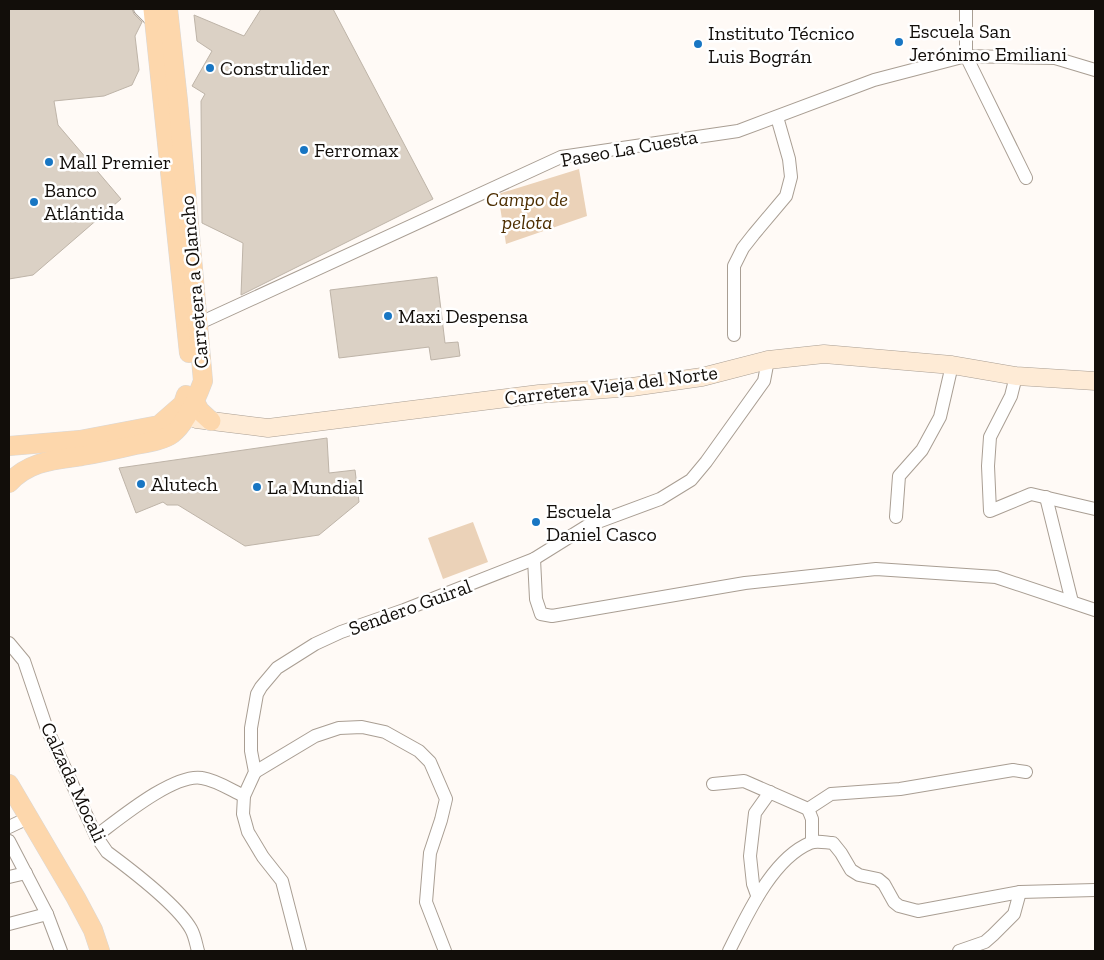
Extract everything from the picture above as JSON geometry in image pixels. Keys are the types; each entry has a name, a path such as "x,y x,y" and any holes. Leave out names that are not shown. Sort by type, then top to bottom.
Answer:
{"main road":[{"name":"Carretera a Olancho","path":"9,446 80,440 159,425 183,404 192,377 192,326 178,101 168,9"},
{"name":"Carretera a Olancho","path":"9,483 17,474 42,462 84,456 146,443 172,434 191,410 202,381 192,326 154,16"},
{"path":"191,410 200,411 211,421"},
{"path":"9,784 76,898 93,930 100,951"}],"street":[{"path":"140,9 154,16"},
{"path":"966,9 966,56 1026,178"},
{"name":"Paseo La Cuesta","path":"192,326 561,157 738,130 874,80 966,56 1055,58 1095,70"},
{"path":"734,335 734,266 743,248 786,196 791,177 789,158 776,117"},
{"name":"Carretera Vieja del Norte","path":"211,421 268,428 539,394 632,386 702,377 768,360 824,354 952,366 1016,376 1093,378"},
{"name":"Sendero Guiral","path":"255,772 251,752 251,728 257,694 277,668 315,644 341,632 404,610 534,559 588,526 660,498 691,480 764,381 768,360"},
{"path":"896,517 899,476 922,450 940,417 952,366"},
{"path":"1016,376 1011,396 990,437 988,466 990,511 1031,494 1095,509"},
{"path":"1046,497 1072,602"},
{"path":"534,559 536,599 541,614 552,616 745,583 876,569 996,577 1095,610"},
{"name":"Calzada Mocali","path":"9,643 24,662 47,729 96,836 107,852 185,920 192,930 198,951"},
{"path":"300,951 282,881 263,857 248,832 242,814 244,796 255,772 315,736 338,728 362,727 385,732 420,750 430,762 446,799 430,853 426,902 445,951"},
{"path":"808,809 831,794 900,790 1013,770 1026,772"},
{"path":"96,836 152,795 190,777 203,778 244,796"},
{"path":"713,784 744,781 808,809 812,819 812,842"},
{"path":"757,895 753,884 750,856 755,812 770,792"},
{"path":"9,827 28,818"},
{"path":"9,841 47,914 61,951"},
{"path":"729,951 754,906 757,895 788,856 812,842 833,843 850,870 859,875 878,879 884,884 888,894 898,906 918,911 1020,892 1095,890"},
{"path":"9,877 26,873"},
{"path":"959,951 985,942 993,935 1014,914 1020,892"},
{"path":"9,924 47,914"}],"green space":[{"name":"Campo de pelota","path":"579,169 587,216 506,244 498,194"},
{"path":"473,522 488,562 443,579 428,538"}],"building":[{"name":"Mall Premier","path":"9,9 132,9 142,22 135,36 139,70 132,85 104,96 54,101 58,125 121,199 33,275 9,279"},
{"name":"Ferromax","path":"261,9 333,9 433,199 241,295 243,243 202,223 201,101 205,94 192,86 212,51 197,41 194,15 244,36"},
{"name":"Maxi Despensa","path":"437,277 445,343 458,342 460,356 431,360 429,347 339,358 330,290"},
{"name":"La Mundial","path":"327,438 329,473 355,470 359,502 319,535 245,546 178,505 167,505 163,502 136,513 119,468"}],"place":[{"name":"Escuela San Jerónimo Emiliani","path":"899,42"},
{"name":"Instituto Técnico Luis Bográn","path":"698,44"},
{"name":"Construlider","path":"210,68"},
{"name":"Ferromax","path":"304,150"},
{"name":"Mall Premier","path":"49,162"},
{"name":"Banco Atlántida","path":"34,202"},
{"name":"Maxi Despensa","path":"388,316"},
{"name":"Alutech","path":"141,484"},
{"name":"La Mundial","path":"257,487"},
{"name":"Escuela Daniel Casco","path":"536,522"}]}
